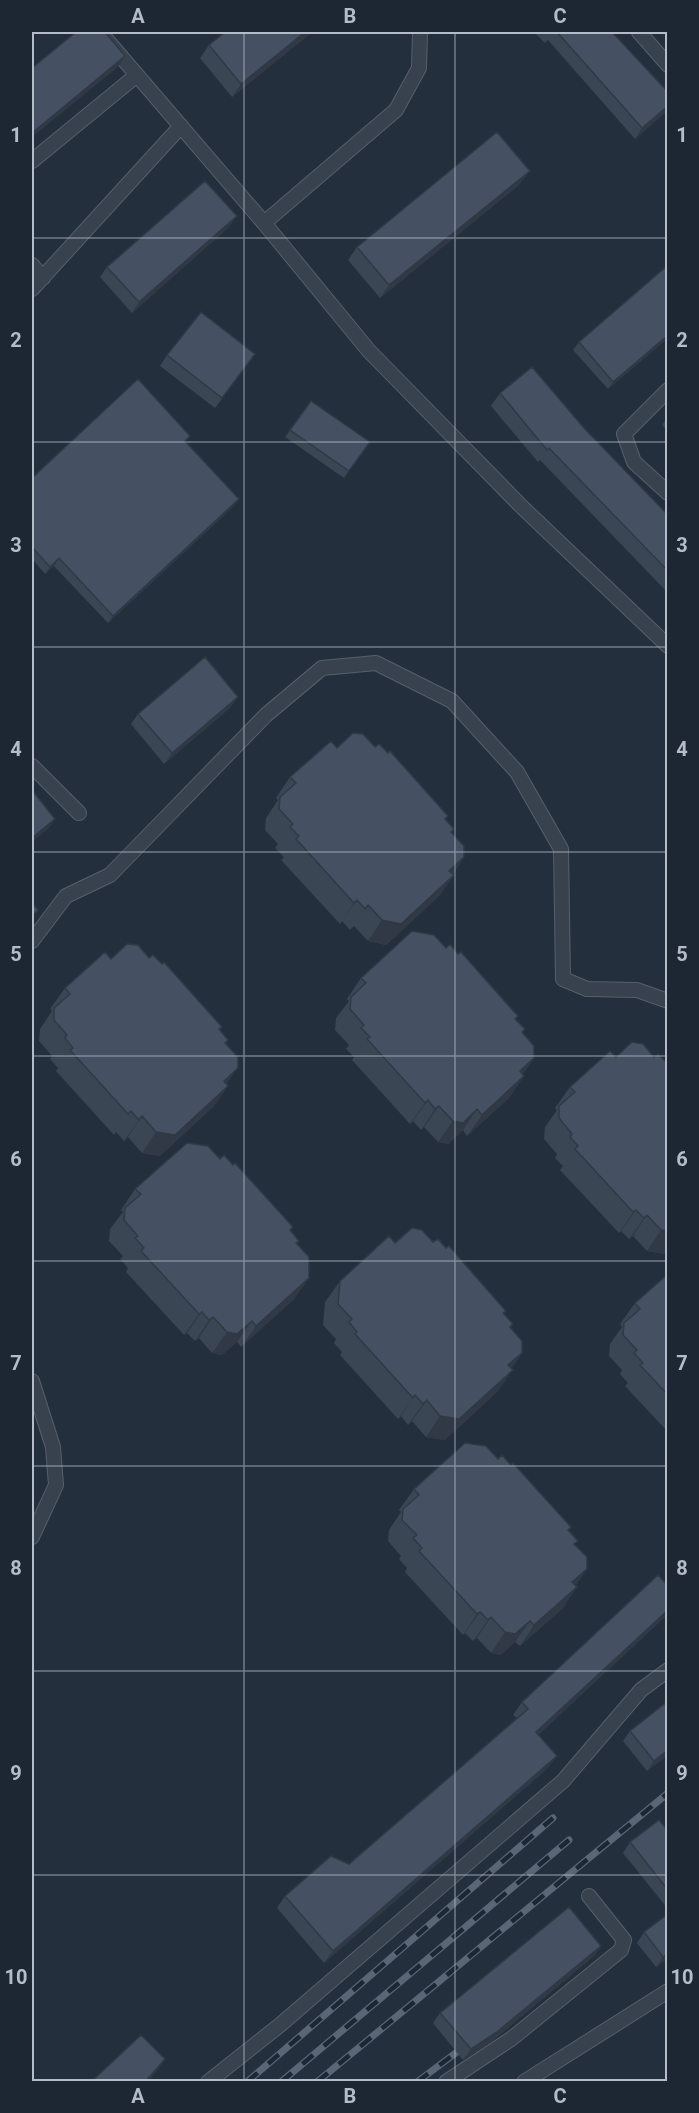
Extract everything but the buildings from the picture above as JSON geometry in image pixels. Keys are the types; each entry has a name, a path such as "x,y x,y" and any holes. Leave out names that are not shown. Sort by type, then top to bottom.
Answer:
{"lane":[{"path":"100,32 264,223 369,351 523,508 668,646"},
{"path":"264,223 396,110 419,68 420,32"},
{"path":"639,32 668,65"},
{"path":"32,161 137,75"},
{"path":"32,289 181,126"},
{"path":"32,265 43,278"},
{"path":"668,390 624,434 634,462 668,493"},
{"path":"32,941 66,896 110,874 266,715 322,668 376,663 452,701 517,772 561,849 563,979 587,989 637,990 668,1001"},
{"path":"32,766 80,813"},
{"path":"32,1381 53,1447 56,1485 32,1537"},
{"path":"208,2082 280,2025 563,1781 641,1689 668,1670"},
{"path":"446,2082 511,2039 621,1950 624,1940 589,1896"},
{"path":"524,2082 668,1991"}],"railway":[{"path":"317,2082 668,1793"},
{"path":"247,2082 553,1818"},
{"path":"281,2082 569,1840"},
{"path":"417,2082 457,2052"}]}
